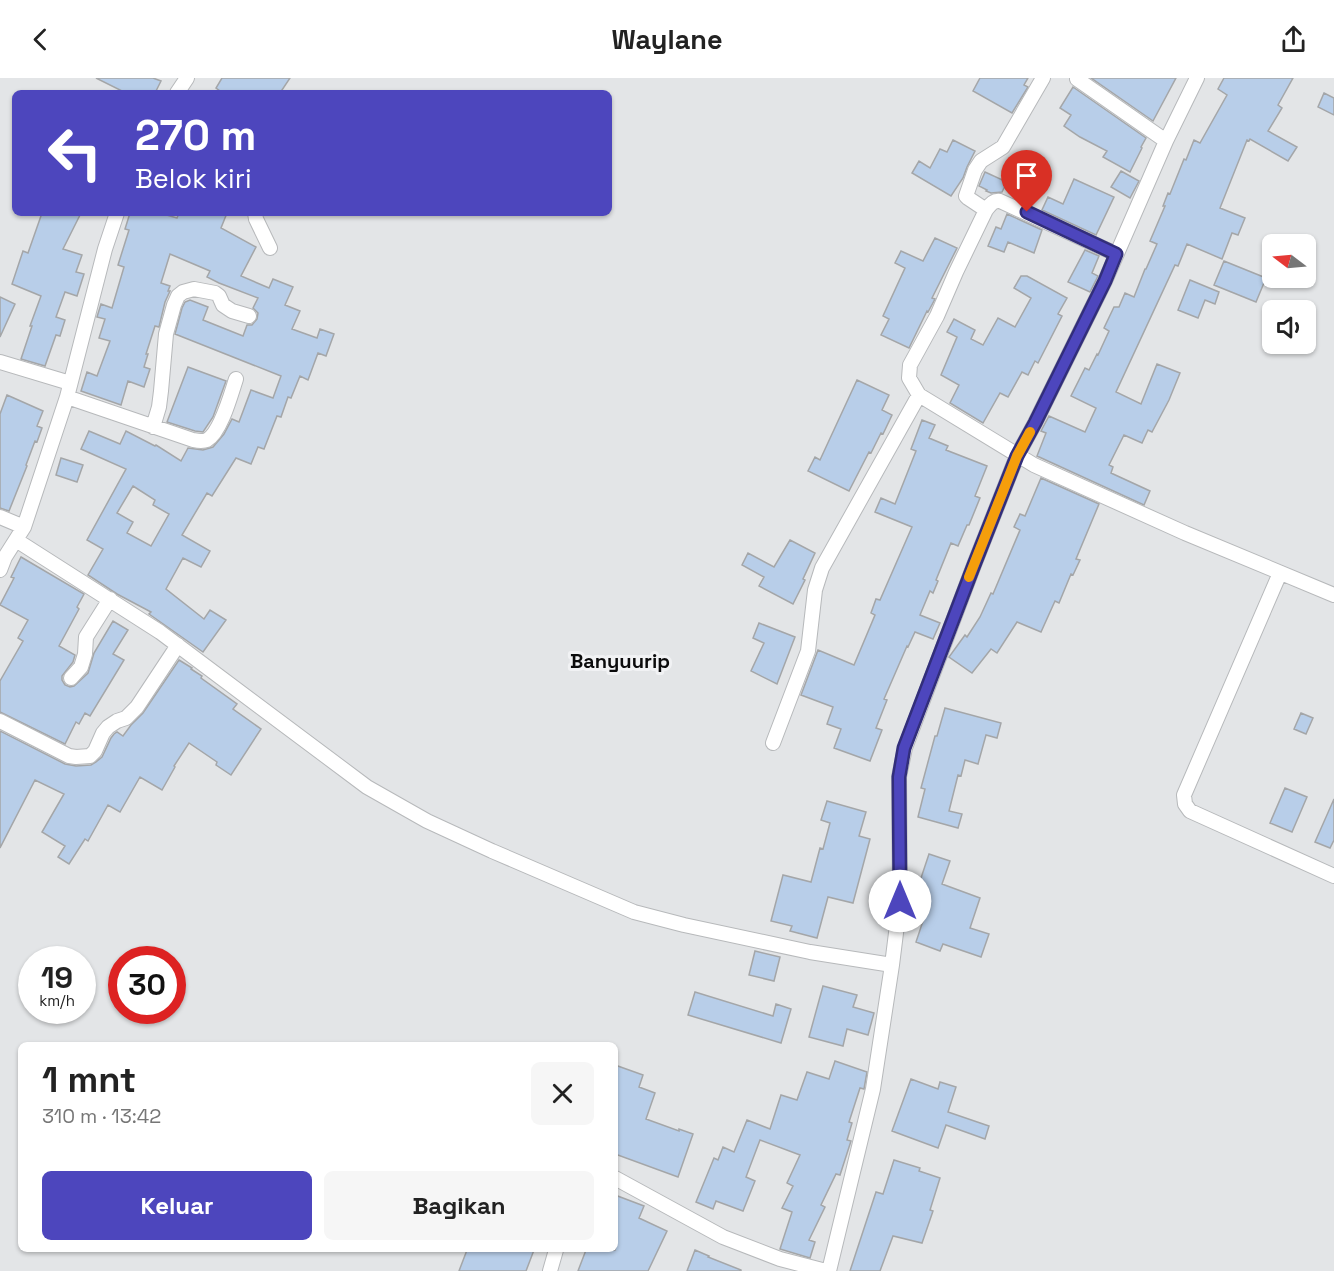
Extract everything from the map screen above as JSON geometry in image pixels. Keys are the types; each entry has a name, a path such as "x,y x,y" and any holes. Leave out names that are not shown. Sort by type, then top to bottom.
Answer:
{"street":[{"path":"986,210 966,196 975,170 981,161 1003,147 1043,78"},
{"path":"618,1180 723,1237 780,1259 827,1271 873,1089 892,965 900,901 899,777 903,755 1017,456 1105,281 1166,141 1197,78"},
{"path":"1077,79 1166,141"},
{"path":"1116,254 1000,201 991,203 956,272 937,316 910,365 909,378 919,395 1035,465 1174,528 1334,595"},
{"path":"0,570 5,557 24,527 68,397 105,249 116,216"},
{"path":"256,216 270,248"},
{"path":"153,427 159,407 166,334 178,296 194,289 215,293 223,305 232,311 249,316"},
{"path":"0,362 70,382"},
{"path":"68,397 153,427 202,441 212,436 218,427 236,379"},
{"path":"772,743 808,651 815,590 822,568 919,395"},
{"path":"0,517 24,527"},
{"path":"16,540 178,645 367,787 428,821 634,912 810,952 892,965"},
{"path":"1280,573 1184,795 1185,804 1190,810 1334,876"},
{"path":"71,678 81,667 85,654 86,637 110,599"},
{"path":"0,721 69,756 83,758 90,756 108,727 126,718 137,707 178,645"},
{"path":"550,1271 555,1252"}],"building":[{"path":"96,78 153,78 161,81 156,90 120,90"},
{"path":"222,78 290,78 282,90 219,90 216,88"},
{"path":"980,78 1028,78 1024,85 1028,87 1012,113 973,91"},
{"path":"1091,78 1176,78 1153,121"},
{"path":"1224,78 1293,78 1278,105 1282,108 1268,131 1297,147 1288,161 1250,139 1247,140 1220,208 1245,218 1238,235 1232,233 1222,259 1187,244 1116,392 1141,404 1157,364 1180,373 1152,432 1148,430 1142,443 1124,435 1109,465 1113,467 1111,473 1150,491 1144,505 1037,456 1046,433 1041,431 1049,416 1085,432 1096,408 1071,396 1085,368 1089,370 1098,355 1109,331 1104,328 1114,307 1119,307 1125,293 1134,297 1157,244 1150,241 1168,193 1170,194 1194,140 1200,143 1227,95 1218,89"},
{"path":"1073,87 1146,138 1130,172 1103,157 1107,151 1064,126 1071,115 1060,108"},
{"path":"1324,93 1334,98 1334,115 1318,107"},
{"path":"953,140 975,151 963,178 951,196 912,173 919,161 930,168 940,149 947,152"},
{"path":"1121,171 1139,181 1130,198 1111,187"},
{"path":"985,172 1007,182 1002,192 991,193 979,186"},
{"path":"1074,179 1114,197 1096,235 1042,210 1048,197 1063,204"},
{"path":"1007,214 1042,230 1034,253 1008,242 1004,252 988,246 996,227 1001,229"},
{"path":"41,216 80,216 63,249 82,255 76,272 84,274 77,296 65,292 56,317 65,320 60,336 56,335 45,366 21,359 41,296 12,284 23,251 28,253"},
{"path":"129,216 177,218 178,216 226,216 221,228 256,247 241,276 269,288 273,279 293,287 285,305 300,311 292,329 317,338 320,329 334,334 326,356 318,353 308,380 300,376 291,398 288,397 281,417 277,416 264,449 258,447 251,464 236,458 212,496 207,493 182,535 210,551 201,567 183,558 166,589 204,619 210,610 226,620 203,652 149,614 151,612 88,575 103,549 87,540 126,469 81,449 89,431 120,444 126,431 156,445 181,461 188,448 203,450 213,447 224,434 232,419 239,422 251,390 273,398 281,376 175,334 182,308 185,302 190,300 208,307 203,320 243,336 247,325 252,325 257,319 258,313 253,308 258,298 207,277 210,271 170,254 161,283 170,286 168,291 170,291 159,327 155,326 146,354 148,354 144,367 150,369 144,387 128,381 121,405 81,391 87,372 97,376 110,341 99,338 105,319 97,317 101,304 112,308 124,267 118,265 129,230 125,229","holes":["133,486 155,500 153,505 169,514 151,546 127,533 133,522 117,513"]},
{"path":"935,238 957,248 932,298 935,299 909,348 881,335 889,319 883,316 905,268 895,263 901,251 923,261"},
{"path":"1085,250 1099,256 1092,273 1098,276 1090,292 1068,282"},
{"path":"1224,261 1262,276 1262,288 1256,302 1214,285"},
{"path":"1021,276 1027,276 1067,298 1058,314 1062,316 1038,363 1035,361 1028,375 1022,372 1008,397 1000,393 983,423 950,403 959,385 941,375 957,337 947,332 954,319 975,330 971,339 983,345 998,318 1015,327 1031,298 1014,288"},
{"path":"1190,280 1219,292 1215,304 1205,300 1198,318 1178,310"},
{"path":"0,297 15,304 0,337"},
{"path":"188,367 226,381 213,417 203,432 167,422"},
{"path":"857,380 889,395 882,410 892,415 849,491 808,471 815,457 820,460"},
{"path":"7,395 43,411 37,426 42,428 9,511 0,508 0,414"},
{"path":"922,420 935,425 929,438 948,446 946,450 987,466 975,496 980,498 969,525 958,546 951,543 933,593 930,591 920,615 940,623 933,639 915,632 907,646 884,699 887,700 876,728 882,730 870,761 834,748 841,729 827,724 833,707 801,695 818,650 854,665 875,615 871,613 876,599 880,600 912,527 875,512 881,498 895,504 916,451 911,449"},
{"path":"61,458 83,465 77,482 56,475"},
{"path":"1041,478 1099,504 1076,559 1080,560 1073,575 1071,574 1059,603 1055,601 1041,632 1017,622 997,653 991,649 972,673 949,657 965,635 967,637 980,617 991,593 993,594 1020,530 1014,527 1020,514 1025,516"},
{"path":"790,540 815,553 793,604 759,586 764,577 742,565 748,553 774,567"},
{"path":"21,557 84,594 77,607 79,609 59,646 75,655 73,662 62,676 65,685 74,686 88,673 94,653 113,621 128,630 113,654 124,660 90,716 85,713 79,724 76,722 65,744 0,712 0,681 23,641 18,638 28,620 0,605 14,578 11,577"},
{"path":"759,623 795,637 777,684 751,671 764,643 753,638"},
{"path":"179,660 237,704 233,709 261,729 231,775 216,765 217,762 189,743 162,790 140,777 120,812 108,805 88,841 85,839 69,864 58,857 65,846 42,832 64,794 35,780 0,848 0,731 65,764 91,765 102,757 114,734 117,732 123,736 143,713"},
{"path":"945,708 1001,723 997,738 986,735 978,764 965,760 961,776 958,775 949,811 962,814 958,828 918,817 925,789 921,788"},
{"path":"1301,713 1313,718 1306,734 1294,729"},
{"path":"1285,788 1307,797 1292,832 1270,823"},
{"path":"1334,799 1334,840 1330,848 1315,842"},
{"path":"827,801 866,812 859,836 870,839 853,903 828,897 817,938 790,931 792,926 771,921 783,875 811,882 820,848 823,849 830,823 821,820"},
{"path":"929,854 950,861 942,884 980,898 970,928 989,934 981,957 943,944 940,951 916,942 924,918 920,917 927,897 916,893"},
{"path":"755,951 780,957 774,981 749,975"},
{"path":"823,986 857,995 853,1007 874,1013 868,1035 847,1029 843,1046 809,1037"},
{"path":"695,992 773,1016 776,1004 791,1009 781,1043 688,1015"},
{"path":"835,1061 867,1072 864,1089 860,1088 849,1122 852,1123 847,1140 851,1141 840,1175 836,1174 821,1205 825,1207 809,1240 815,1242 810,1258 780,1249 792,1212 782,1208 793,1186 787,1183 800,1155 760,1140 746,1177 755,1181 743,1211 716,1201 713,1209 696,1202 714,1158 718,1160 723,1147 734,1152 747,1120 770,1129 781,1095 797,1100 807,1072 829,1079"},
{"path":"618,1066 643,1075 639,1087 655,1093 646,1119 693,1134 678,1177 618,1155"},
{"path":"911,1079 938,1089 940,1082 956,1087 948,1112 989,1126 985,1139 946,1125 938,1148 892,1131"},
{"path":"894,1160 920,1168 919,1171 940,1178 930,1210 933,1211 922,1243 893,1236 880,1271 850,1271 876,1192 883,1194"},
{"path":"618,1196 644,1206 639,1218 667,1231 648,1271 578,1271 585,1252 618,1252"},
{"path":"695,1250 708,1257 741,1271 687,1271"},
{"path":"466,1252 533,1252 526,1271 459,1271"}],"slow traffic":[{"path":"969,577 1017,456 1030,432"}],"district":[{"name":"Banyuurip","path":"620,661"}],"route":[{"path":"900,901 899,777 904,748 1017,456 1105,281 1116,254 1027,212"}]}
